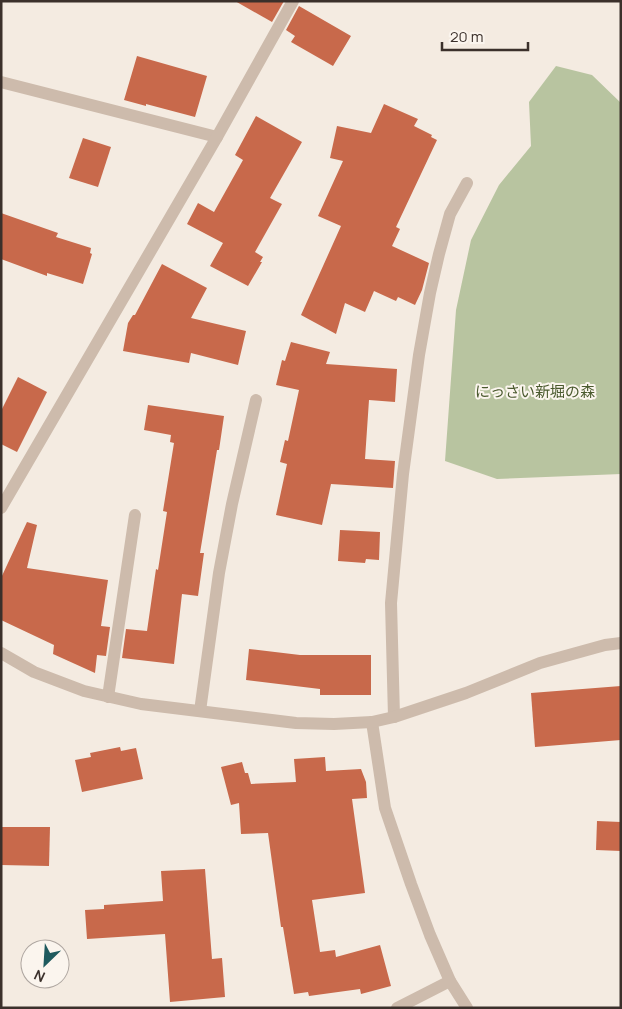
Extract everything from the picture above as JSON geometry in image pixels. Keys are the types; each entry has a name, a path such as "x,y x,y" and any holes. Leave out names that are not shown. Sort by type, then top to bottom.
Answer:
{"street":[{"path":"1,508 217,137 293,1"},
{"path":"1,82 217,137"},
{"path":"394,717 392,603 403,474 419,355 441,246 450,214 467,183"},
{"path":"200,711 219,574 232,504 256,400"},
{"path":"108,697 135,515"},
{"path":"1,652 34,672 84,691 108,697 141,704 296,723 334,724 372,722 394,717 466,694 540,663 605,645 621,643"},
{"path":"372,722 385,808 430,935 450,981 467,1008"},
{"path":"397,1008 450,981"}],"green space":[{"name":"にっさい新堀の森","path":"556,66 592,75 621,103 621,474 497,479 445,461 456,310 471,240 499,185 531,146 529,102"}],"building":[{"path":"235,1 284,1 272,22"},
{"path":"299,6 351,36 333,66 291,42 295,36 286,30"},
{"path":"137,56 207,76 195,117 124,100"},
{"path":"384,104 418,119 414,126 432,135 431,137 437,140 396,227 400,229 392,246 429,263 422,290 415,305 398,297 396,301 374,291 365,312 345,303 336,334 301,315 341,226 318,216 343,161 330,158 337,126 371,133"},
{"path":"256,116 302,142 270,198 282,204 255,252 263,257 260,262 262,262 248,286 210,266 223,243 187,224 198,203 214,212 243,160 235,155"},
{"path":"83,138 111,147 98,187 69,178"},
{"path":"1,213 58,233 56,237 91,248 90,253 92,254 83,284 47,273 47,276 1,259"},
{"path":"162,264 207,288 191,318 246,331 238,365 191,353 189,363 123,351 128,323 133,315 135,315"},
{"path":"291,342 330,352 326,364 397,369 395,402 369,400 365,459 395,461 393,488 331,484 322,525 276,515 287,464 280,462 285,440 288,441 299,390 276,385 282,360 285,361"},
{"path":"18,377 47,392 17,452 1,444 1,411"},
{"path":"148,405 224,416 200,553 204,553 198,596 182,594 174,664 122,658 126,629 147,631 167,512 163,511 174,443 170,442 171,435 144,430"},
{"path":"27,522 37,525 27,568 108,580 101,626 110,627 106,656 97,655 95,673 53,654 54,645 1,620 1,578"},
{"path":"340,530 380,532 379,560 366,559 365,563 338,561"},
{"path":"249,649 300,655 371,655 371,695 320,695 320,689 246,680"},
{"path":"621,686 621,740 535,747 531,693"},
{"path":"120,747 121,751 136,748 143,779 82,792 75,760 91,757 90,753"},
{"path":"325,757 326,771 361,769 366,782 367,798 352,799 365,893 312,900 320,952 335,950 336,957 380,945 391,986 361,994 360,989 309,996 308,992 294,994 283,927 281,927 268,833 241,834 239,803 231,805 221,767 242,762 251,784 296,782 294,759"},
{"path":"597,821 621,822 621,851 596,850"},
{"path":"1,827 50,827 49,866 1,865"},
{"path":"205,869 212,959 222,958 225,997 170,1002 165,934 87,939 85,910 104,909 104,905 163,901 161,871"}]}
